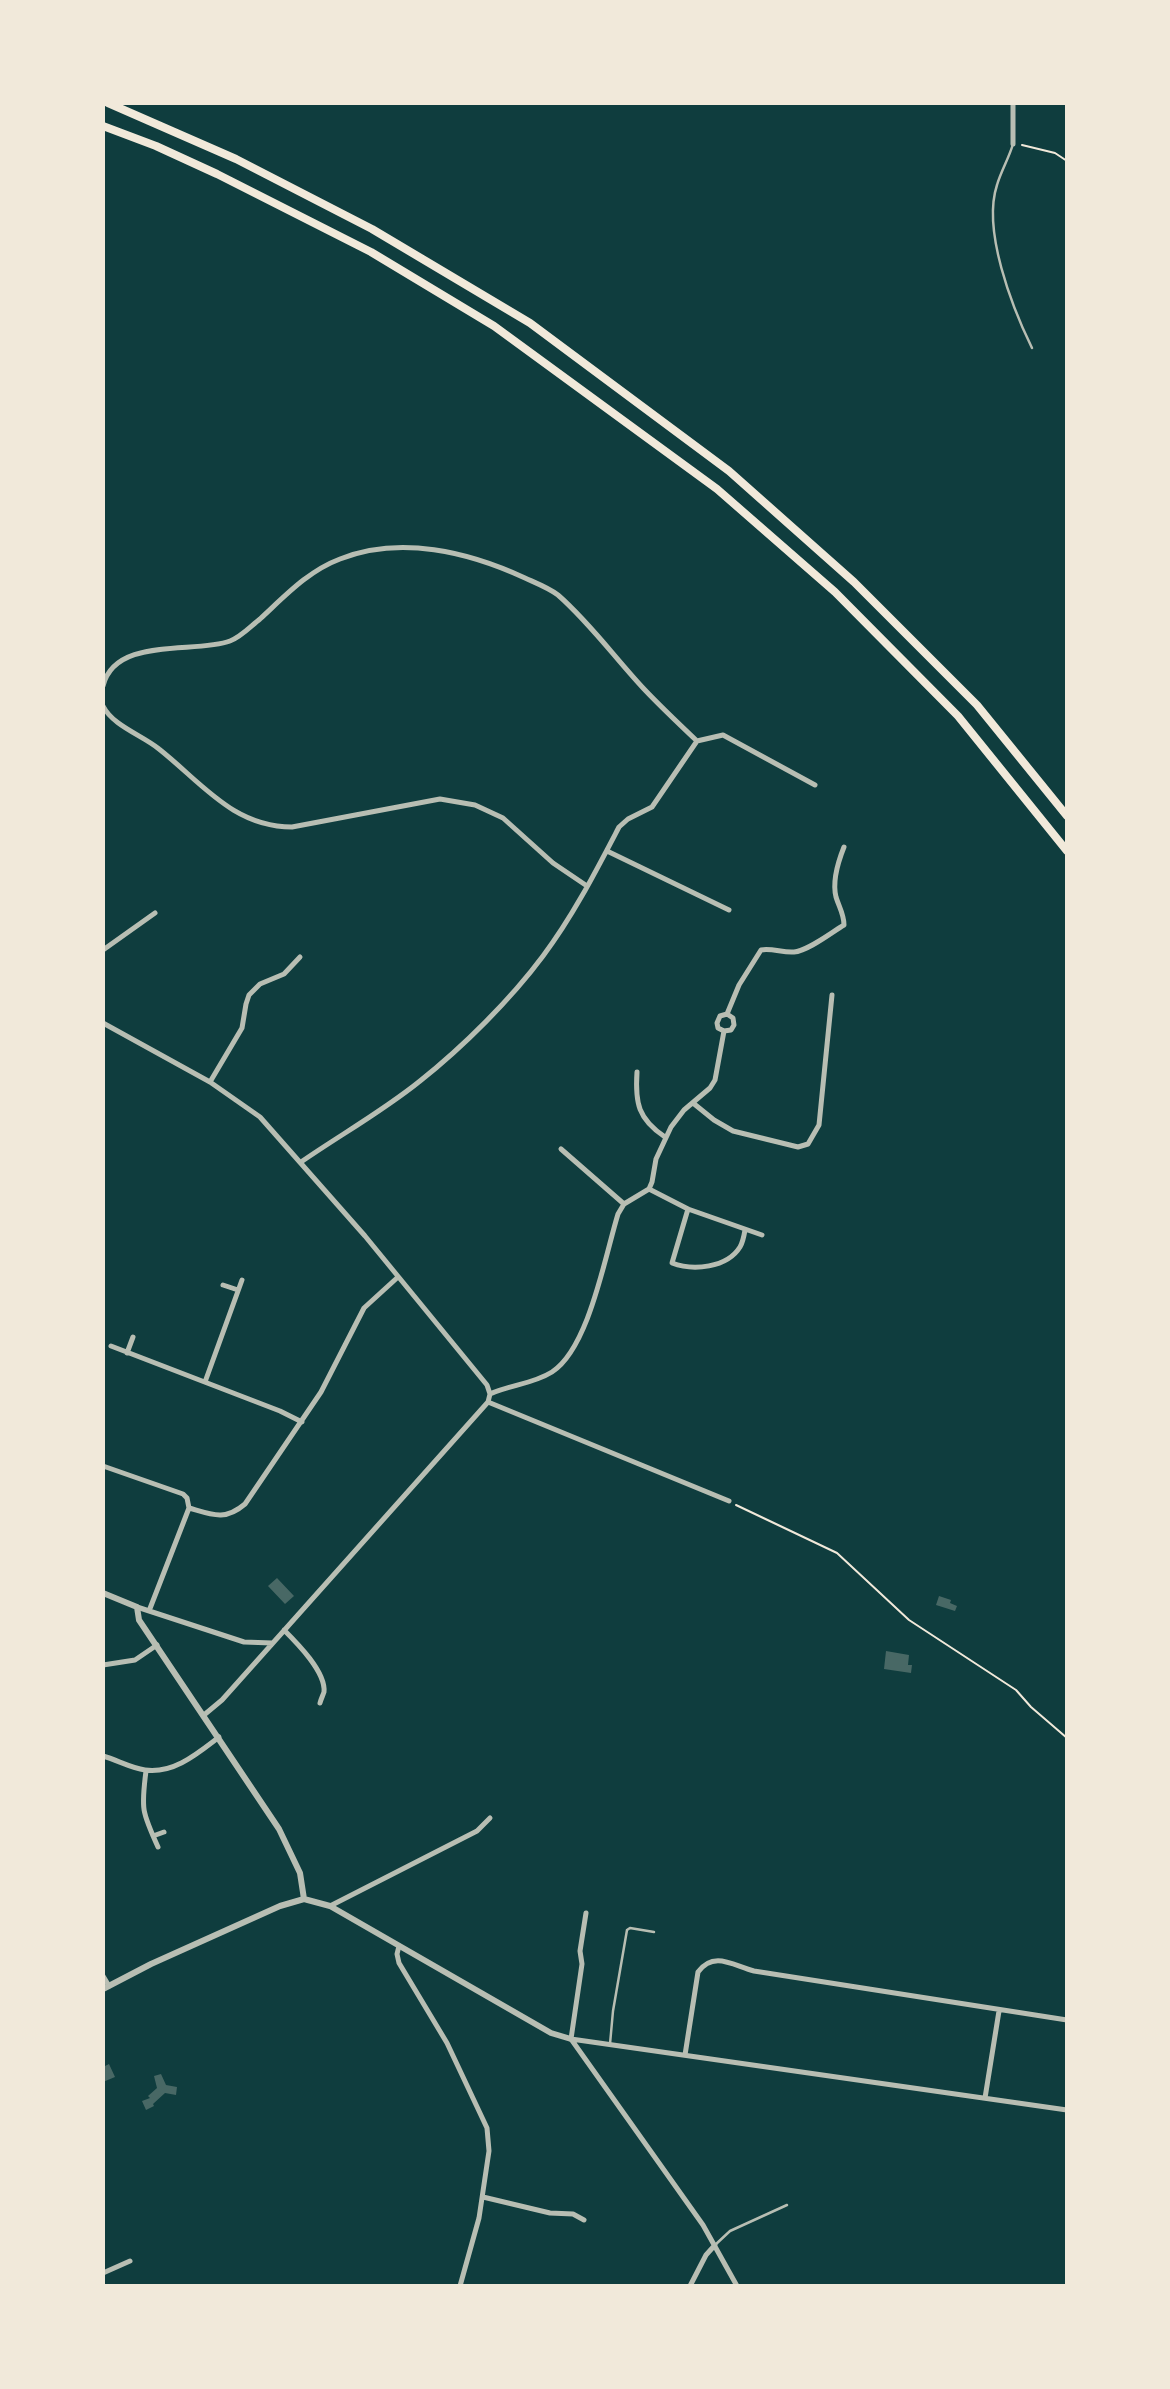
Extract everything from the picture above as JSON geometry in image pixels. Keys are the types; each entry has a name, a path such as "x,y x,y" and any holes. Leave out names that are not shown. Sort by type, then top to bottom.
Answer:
{"highway":[{"path":"108,103 236,159 372,229 452,274 552,339 729,471 854,582 977,705 1067,816"},
{"path":"103,126 156,146 217,174 371,252 494,326 717,489 835,592 958,716 1067,851"}],"street":[{"path":"1013,103 1013,144"},
{"path":"103,686 118,664 134,653 231,641 250,628 312,572 342,558 377,550 417,548 453,552 491,563 555,593 605,643 643,688 697,741"},
{"path":"103,706 113,719 158,748 213,798 251,819 273,827 292,827 440,799 475,805 503,818 553,863 587,886"},
{"path":"301,1162 419,1083 455,1051 543,956 587,886 619,827 628,819 652,807 697,741 723,735 815,785"},
{"path":"727,1014 739,985 761,950 769,948 783,952 799,952 844,925 835,894 835,878 844,847"},
{"path":"607,851 729,911"},
{"path":"103,950 155,913"},
{"path":"210,1082 242,1028 249,995 260,984 284,974 300,957"},
{"path":"693,1103 713,1120 733,1131 798,1147 808,1144 819,1125 832,995"},
{"path":"727,1014 733,1018 734,1025 731,1030 723,1031 717,1023 720,1016 727,1014"},
{"path":"103,1023 210,1082 260,1117 398,1277 487,1385 490,1394 488,1402 222,1700 204,1715"},
{"path":"490,1394 544,1377 565,1362 583,1329 618,1214 624,1204 649,1189 656,1159 665,1138 684,1110 710,1088 715,1080 723,1031"},
{"path":"637,1072 638,1107 649,1125 665,1138"},
{"path":"561,1149 624,1204"},
{"path":"649,1189 688,1209 762,1235"},
{"path":"688,1209 672,1263 682,1267 711,1265 722,1261 739,1249 745,1230"},
{"path":"189,1508 218,1516 236,1512 254,1493 321,1392 364,1308 398,1277"},
{"path":"205,1382 242,1280"},
{"path":"223,1285 238,1290"},
{"path":"127,1353 133,1337"},
{"path":"111,1346 302,1422"},
{"path":"488,1402 729,1501"},
{"path":"103,1466 183,1494 187,1498 189,1508 149,1611"},
{"path":"103,1594 244,1642 272,1643"},
{"path":"137,1607 139,1620 219,1737 292,1852 300,1874 304,1899"},
{"path":"284,1630 300,1646 319,1675 324,1690 320,1703"},
{"path":"103,1665 135,1660 156,1645"},
{"path":"103,1756 146,1770 174,1767 219,1737"},
{"path":"146,1770 141,1803 158,1847"},
{"path":"330,1906 477,1830 490,1818"},
{"path":"153,1836 164,1832"},
{"path":"103,1976 106,1987 254,1916 304,1899 330,1906 551,2033 570,2039 1067,2110"},
{"path":"586,1913 580,1951 582,1964 570,2039 715,2245 737,2286"},
{"path":"399,1946 399,1964 447,2043 484,2116 489,2136 479,2218 460,2286"},
{"path":"685,2054 698,1972 703,1965 716,1959 754,1971 1067,2020"},
{"path":"985,2098 999,2011"},
{"path":"483,2197 550,2213 573,2214 584,2220"},
{"path":"690,2286 706,2255 715,2245"},
{"path":"103,2273 130,2261"}],"lane":[{"path":"1013,144 996,186 994,215 1001,263 1016,316 1032,348"},
{"path":"610,2044 627,1930 630,1928 654,1932"},
{"path":"715,2245 730,2231 787,2205"}],"path":[{"path":"1013,144 1055,153 1067,161"},
{"path":"729,1501 837,1553 909,1620 1016,1690 1067,1738"}],"building":[{"path":"277,1578 294,1596 285,1604 268,1586"},
{"path":"939,1596 951,1600 950,1603 957,1606 955,1611 936,1605"},
{"path":"886,1651 909,1655 911,1673 884,1669"},
{"path":"109,2064 115,2077 103,2082 103,2067"},
{"path":"161,2074 166,2085 177,2087 176,2095 165,2093 154,2106 146,2110 142,2101 150,2098 148,2096 157,2088 154,2076"}]}
